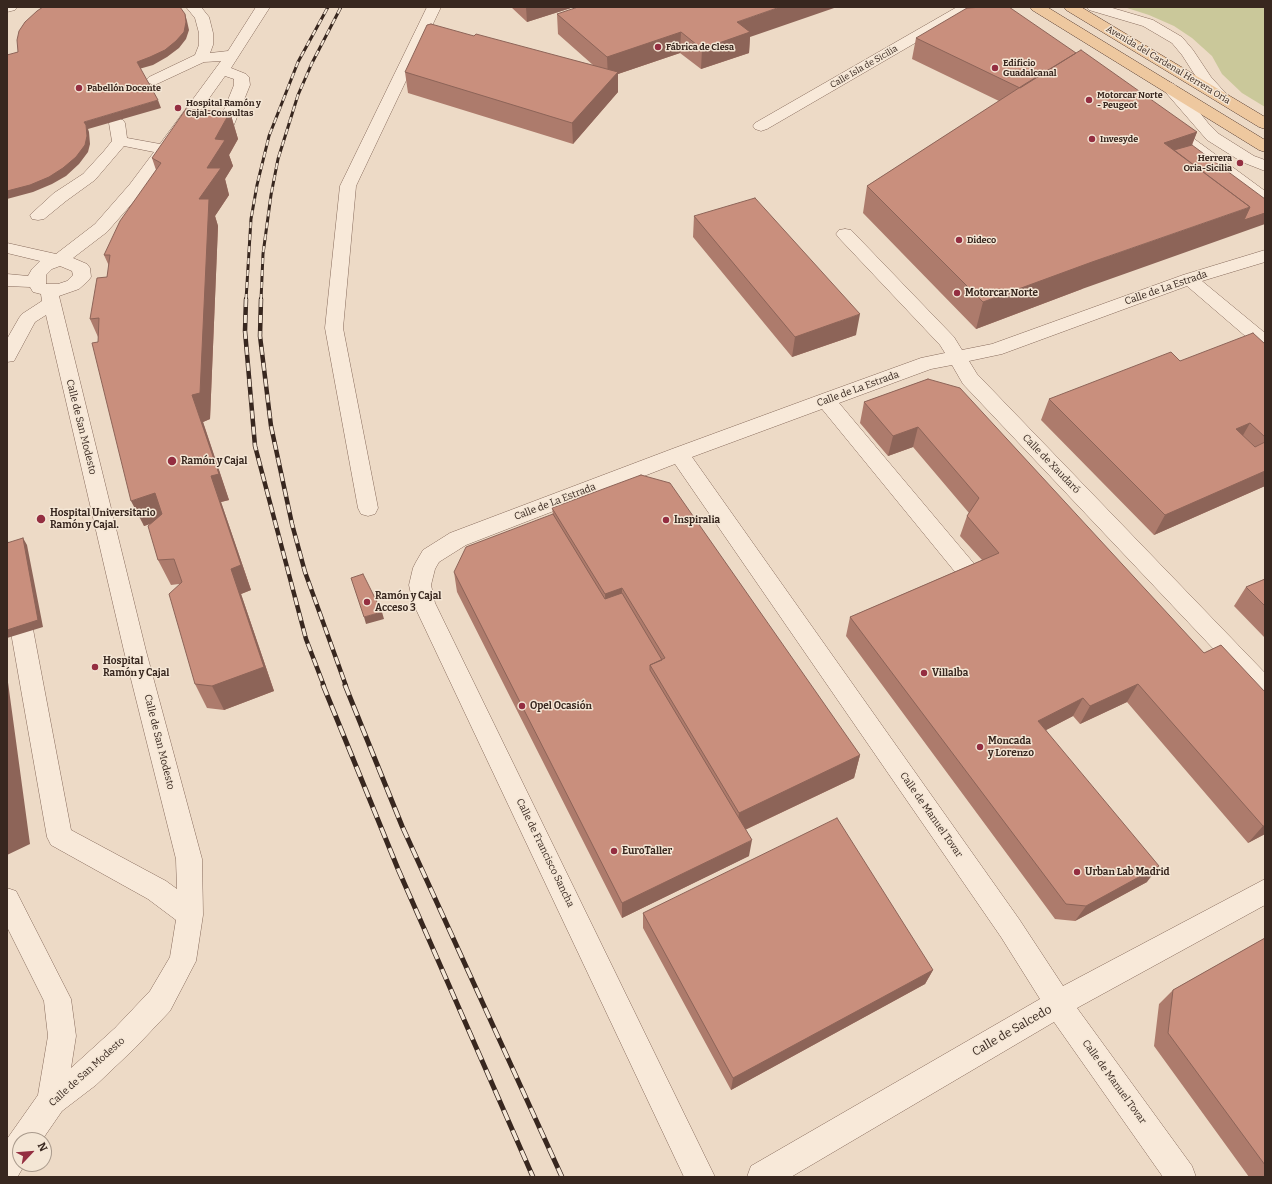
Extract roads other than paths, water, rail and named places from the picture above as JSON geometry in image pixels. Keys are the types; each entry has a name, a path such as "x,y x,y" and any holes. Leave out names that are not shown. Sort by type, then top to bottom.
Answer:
{"main road":[{"name":"Avenida del Cardenal Herrera Oria","path":"1037,7 1169,87 1265,148"},
{"name":"Avenida del Cardenal Herrera Oria","path":"1070,7 1265,124"}],"street":[{"path":"193,7 202,17 206,33 206,45 201,58"},
{"path":"45,292 38,273 46,266 59,260 101,228 136,188 233,55 263,7"},
{"path":"368,508 334,328 348,186 434,7"},
{"name":"Calle Isla de Sicilia","path":"761,126 967,7"},
{"path":"1094,7 1148,23 1177,40 1188,53 1205,80 1222,98"},
{"path":"154,80 201,58 233,55"},
{"path":"221,72 233,73 241,77 242,85 221,137"},
{"path":"1169,87 1184,102 1202,126 1213,137 1248,159 1265,166"},
{"path":"1156,118 1265,199"},
{"path":"38,215 60,197 89,177 110,154 120,141 117,123"},
{"path":"120,141 164,148"},
{"name":"Calle de Xaudaró","path":"844,234 946,341 958,357 970,379 1265,688"},
{"path":"7,248 71,263 81,268 82,277 73,285 60,290 45,292 7,280"},
{"name":"Calle de La Estrada","path":"458,540 679,454 928,364 995,350 1189,279 1265,256"},
{"path":"1189,279 1265,343"},
{"path":"7,356 28,318 45,292"},
{"name":"Calle de San Modesto","path":"30,1132 52,1101 86,1075 160,1001 183,961 190,915 188,860 45,292"},
{"path":"826,400 968,572"},
{"name":"Calle de Manuel Tovar","path":"679,454 1010,928 1058,1004 1181,1177"},
{"name":"Calle de Francisco Sancha","path":"458,540 431,556 424,568 420,585 424,604 700,1177"},
{"path":"7,550 60,837 157,890 190,915"},
{"name":"Calle de Salcedo","path":"762,1177 1058,1004 1265,891"},
{"path":"7,900 57,999 62,1036 52,1101"}],"railway":[{"path":"246,300 251,219 257,185 269,136 298,62 328,7"},
{"path":"261,300 263,254 271,195 278,159 298,95 312,63 341,7"},
{"path":"246,299 245,331 255,446 306,639 324,686"},
{"path":"261,299 260,336 271,426 292,524 305,572 346,686"},
{"path":"323,685 398,869 533,1177"},
{"path":"345,685 402,826 562,1177"}],"place":[{"name":"Fábrica de Clesa","path":"658,47"},
{"name":"Edificio Guadalcanal","path":"995,68"},
{"name":"Pabellón Docente","path":"79,88"},
{"name":"Motorcar Norte - Peugeot","path":"1089,100"},
{"name":"Hospital Ramón y Cajal-Consultas","path":"178,108"},
{"name":"Invesyde","path":"1092,139"},
{"name":"Herrera Oria-Sicilia","path":"1240,163"},
{"name":"Dideco","path":"959,240"},
{"name":"Motorcar Norte","path":"957,293"},
{"name":"Ramón y Cajal","path":"172,461"},
{"name":"Hospital Universitario Ramón y Cajal.","path":"41,519"},
{"name":"Inspiralia","path":"666,520"},
{"name":"Ramón y Cajal Acceso 3","path":"367,602"},
{"name":"Hospital Ramón y Cajal","path":"95,667"},
{"name":"Villalba","path":"924,673"},
{"name":"Opel Ocasión","path":"522,706"},
{"name":"Moncada y Lorenzo","path":"980,747"},
{"name":"EuroTaller","path":"614,851"},
{"name":"Urban Lab Madrid","path":"1077,872"}]}
